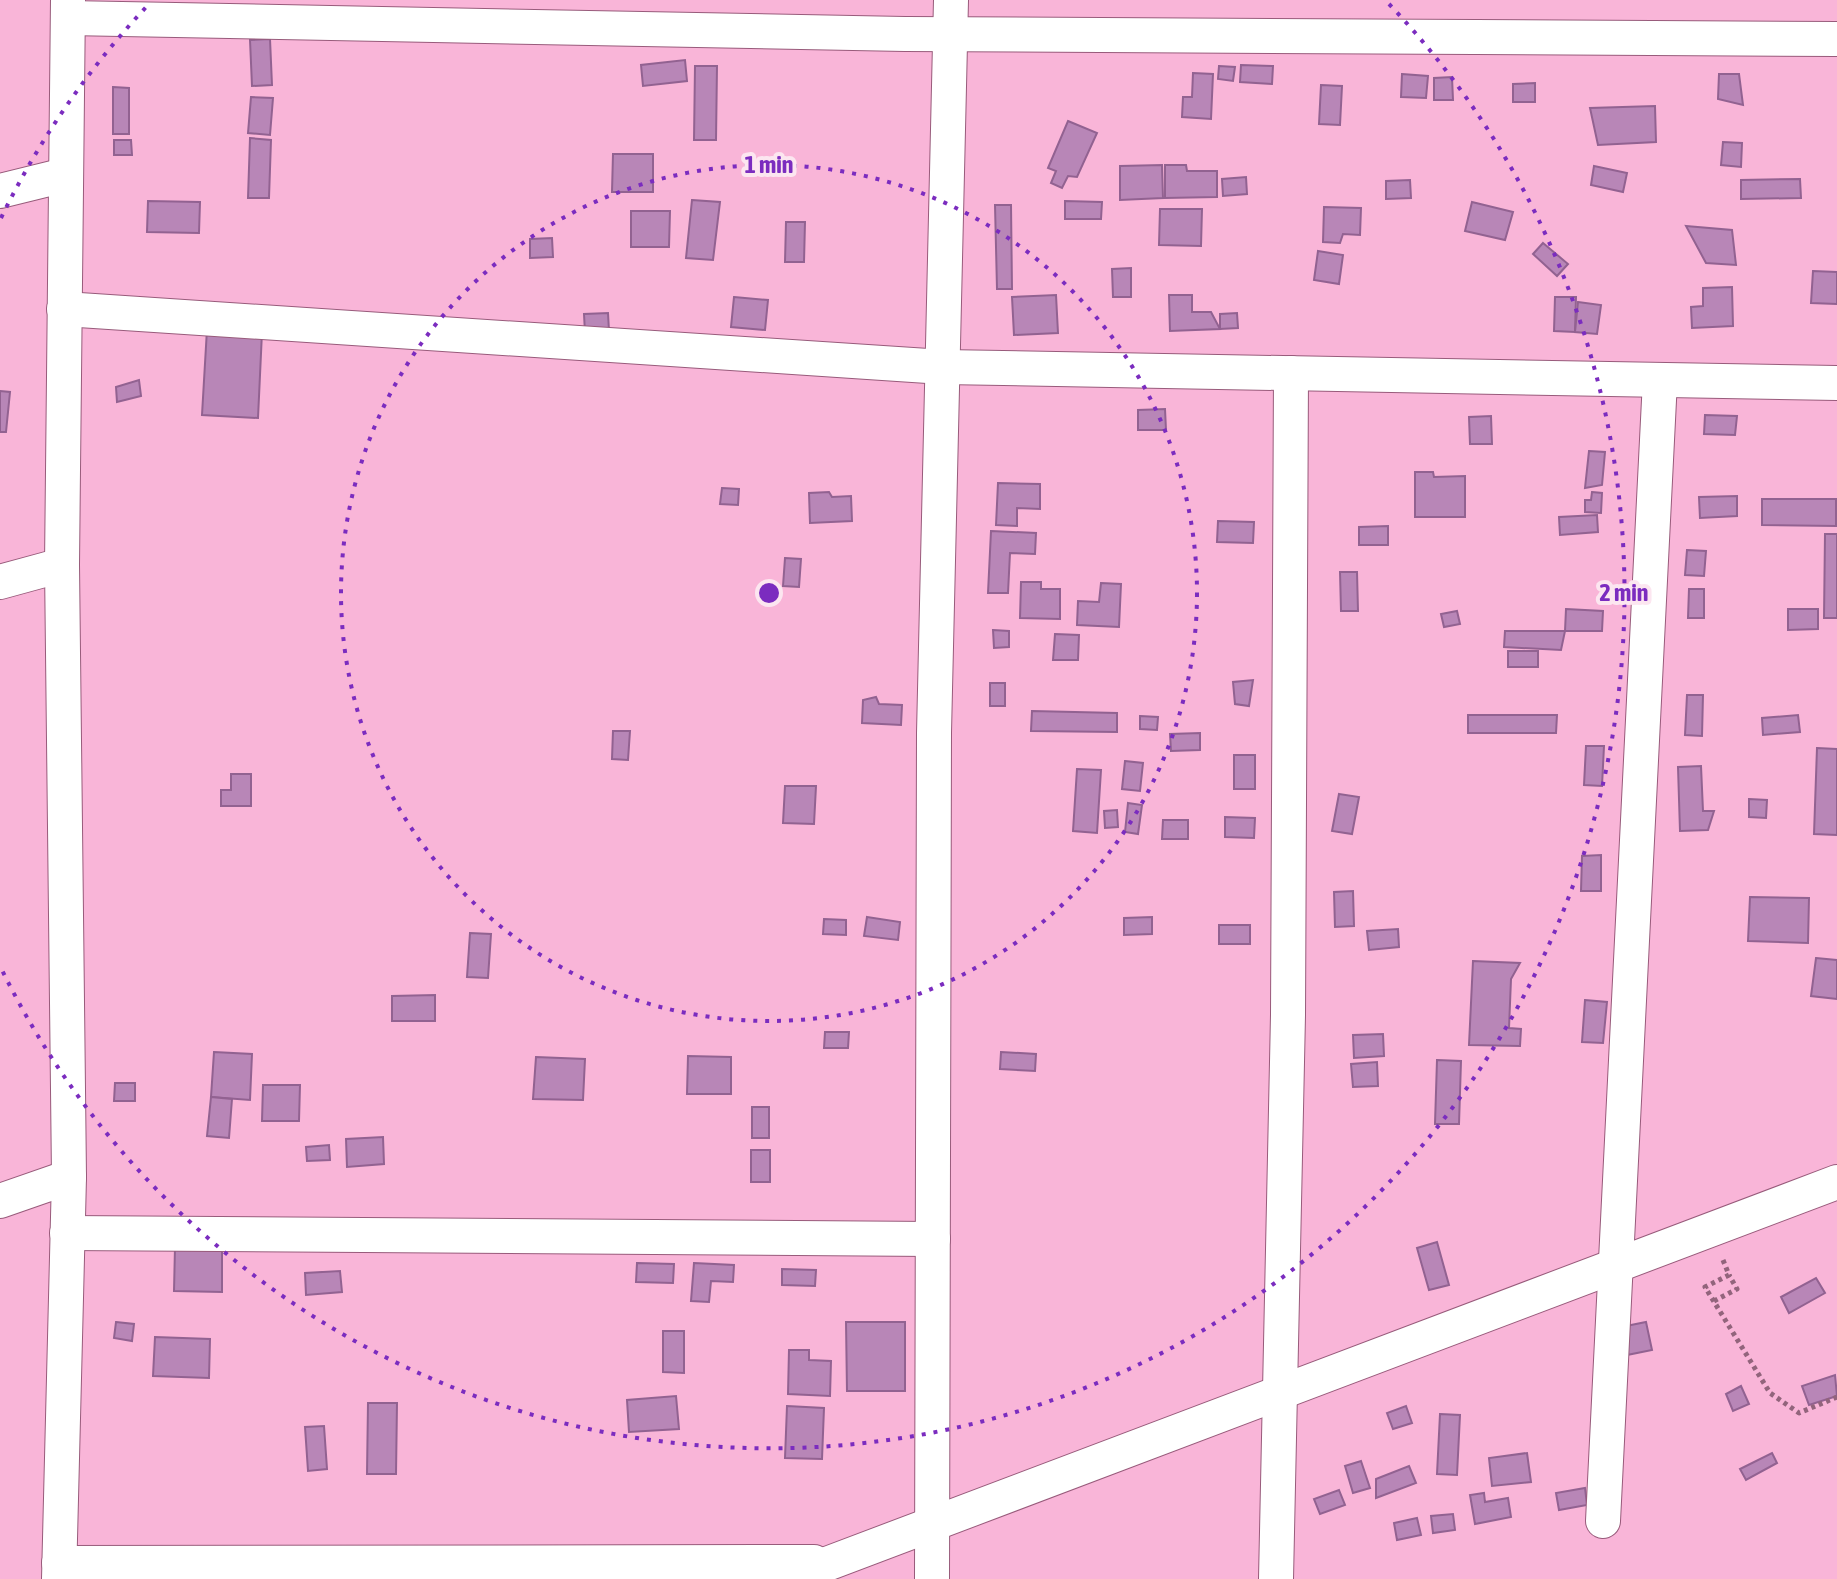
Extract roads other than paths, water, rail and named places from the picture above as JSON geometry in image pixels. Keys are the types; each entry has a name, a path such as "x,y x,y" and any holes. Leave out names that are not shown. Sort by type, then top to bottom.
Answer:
{"street":[{"path":"932,1579 934,733 951,0"},
{"path":"831,1562 59,1571 69,1177 62,565 68,9 951,34 1837,39"},
{"path":"0,191 65,175"},
{"path":"64,309 943,367 1837,383"},
{"path":"1276,1579 1288,999 1291,373"},
{"path":"1603,1521 1660,380"},
{"path":"0,582 62,565"},
{"path":"0,1201 69,1177"},
{"path":"787,1579 1837,1182"},
{"path":"67,1233 933,1239"}]}
